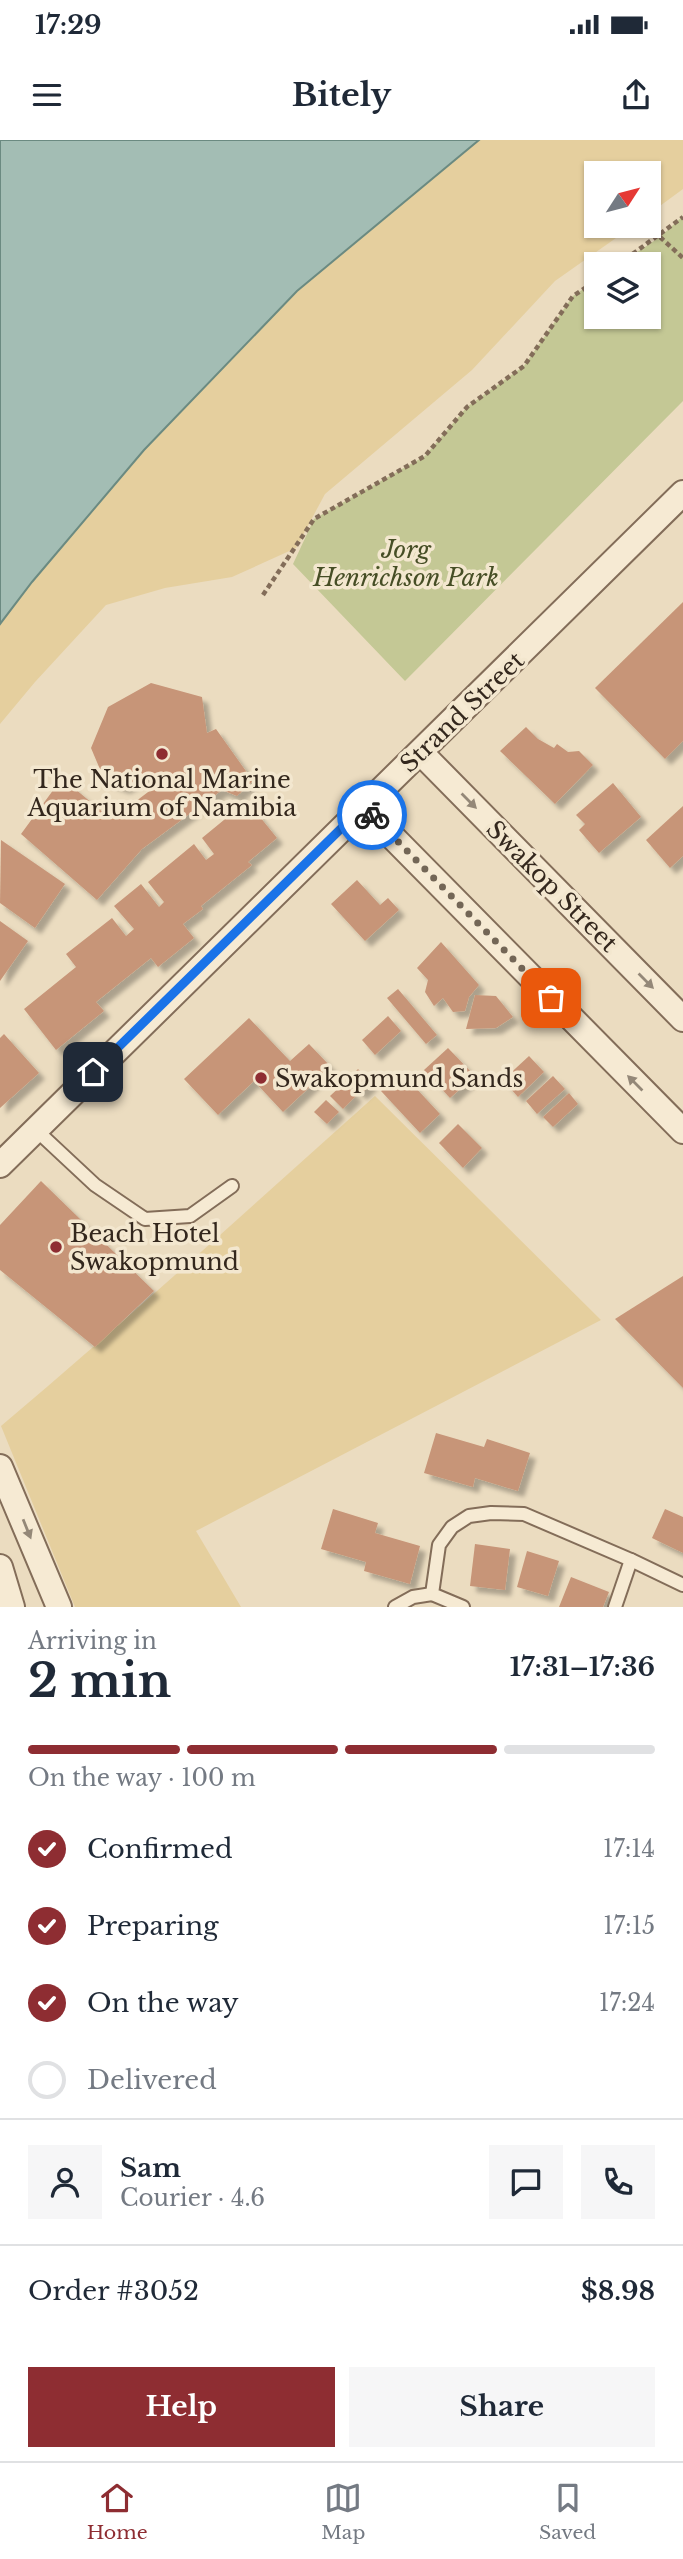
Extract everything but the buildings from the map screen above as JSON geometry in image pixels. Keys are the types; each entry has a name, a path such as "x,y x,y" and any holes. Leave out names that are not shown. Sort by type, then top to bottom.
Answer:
{"street":[{"name":"Strand Street","path":"0,1165 683,494"},
{"name":"Swakop Street","path":"421,753 683,1019"},
{"path":"363,807 683,1131"},
{"path":"0,1467 59,1607"},
{"path":"0,1567 12,1607"}],"lane":[{"path":"36,1129 95,1185 145,1219 190,1216 232,1186"},
{"path":"432,1594 439,1545 452,1527 469,1516 491,1513 524,1514 683,1585"},
{"path":"615,1607 631,1560"},
{"path":"395,1607 413,1597 432,1594 463,1607"}],"path":[{"path":"662,235 683,217"},
{"path":"637,252 658,238"},
{"path":"661,238 683,258"},
{"path":"262,595 314,519 425,456 467,407 524,366 573,296 584,289"}],"green space":[{"name":"Jorg Henrichson Park","path":"683,216 683,401 405,681 293,564 314,519 425,456 467,407 524,366 573,296 584,289 584,329 661,329 661,252 637,252 662,238"}],"sand":[{"path":"479,140 683,140 683,189 662,204 662,161 584,161 584,238 616,238 596,252 584,252 584,261 555,281 472,370 325,494 296,548 232,577 165,588 106,605 0,724 0,624 32,582 144,450 297,291"},
{"path":"375,1096 601,1320 196,1531 241,1607 75,1607 1,1426"}],"water":[{"path":"0,140 479,140 297,291 144,450 32,582 0,624"}],"way so far":[{"path":"372,815 551,998"}],"place":[{"name":"The National Marine Aquarium of Namibia","path":"162,754"},
{"name":"Swakopmund Sands","path":"261,1078"},
{"name":"Beach Hotel Swakopmund","path":"56,1247"}],"route":[{"path":"93,1072 363,807 372,815"}]}
